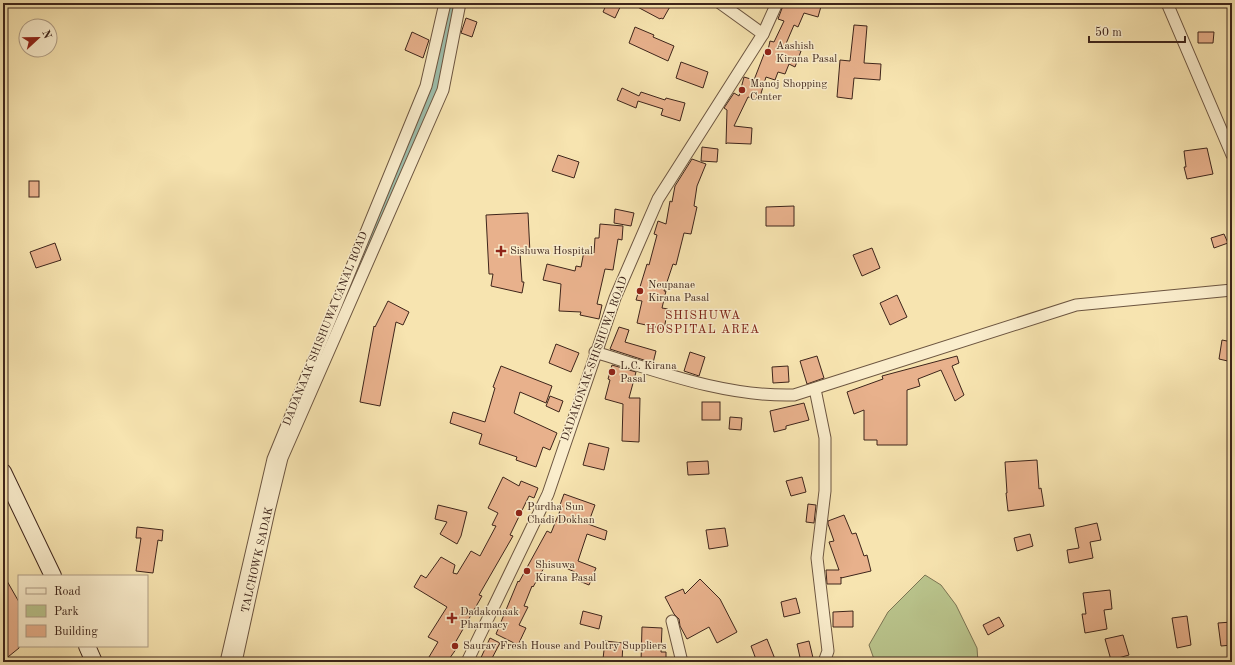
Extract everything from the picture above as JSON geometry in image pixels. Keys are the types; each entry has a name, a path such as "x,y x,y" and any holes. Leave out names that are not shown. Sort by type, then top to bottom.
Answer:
{"main road":[{"path":"3,472 53,575"},
{"path":"87,647 94,662"}],"street":[{"name":"DADANAAK SHISHUWA CANAL ROAD","path":"226,662 273,459 426,86 445,3"},
{"name":"DADANAAK SHISHUWA CANAL ROAD","path":"282,458 443,90 460,3"},
{"path":"720,3 763,34"},
{"name":"DADAKONAK-SHISHUWA ROAD","path":"467,662 548,494 595,352 615,298 658,199 763,34 778,3"},
{"path":"1167,3 1232,155"},
{"path":"595,352 708,386 774,396 794,395 1076,305 1232,290"},
{"path":"815,389 825,438 825,491 817,558 828,651 824,662"},
{"name":"TALCHOWK SADAK","path":"236,662 282,458"},
{"path":"672,621 682,662"}],"green space":[{"path":"925,575 941,585 956,605 977,648 978,662 875,662 869,645 888,612"}],"building":[{"path":"607,3 622,3 615,18 603,12"},
{"path":"630,3 672,3 663,19 660,19"},
{"path":"784,3 822,3 818,17 804,13 798,27 794,25 785,46 801,51 795,67 789,64 785,74 778,72 775,80 766,77 759,100 748,97 734,126 752,128 751,144 726,144 727,110 724,108 734,93 739,96 744,77 754,80 766,49 768,50 770,41 774,42 784,21 778,19"},
{"path":"466,18 477,22 472,37 461,33"},
{"path":"854,25 867,26 864,63 881,64 880,80 854,78 852,99 837,97 840,60 850,61"},
{"path":"635,27 674,46 668,61 629,43"},
{"path":"412,32 429,40 423,58 405,50"},
{"path":"1198,32 1214,32 1213,43 1198,43"},
{"path":"681,62 708,72 703,88 676,78"},
{"path":"622,88 639,96 641,92 665,100 666,98 685,103 680,121 661,115 663,109 638,101 636,108 617,100"},
{"path":"702,147 718,149 717,162 701,161"},
{"path":"1207,148 1213,174 1187,179 1184,167 1186,167 1184,151"},
{"path":"558,155 579,162 574,178 552,171"},
{"path":"692,159 706,164 697,186 694,206 697,207 691,234 684,233 676,265 673,264 664,291 666,291 662,308 668,309 664,329 637,323 642,301 636,300 647,264 649,265 657,235 654,234 658,221 666,224 670,201 672,202 675,186"},
{"path":"29,181 39,181 39,197 29,197"},
{"path":"794,206 794,226 766,226 766,207"},
{"path":"615,209 634,213 631,226 614,223"},
{"path":"528,213 530,253 520,253 522,282 524,282 522,293 491,286 493,274 489,274 486,215"},
{"path":"600,224 623,226 622,240 618,239 613,270 605,269 597,304 602,305 599,319 580,315 581,312 559,311 561,284 543,280 547,264 575,271 576,266 581,267 584,251 594,253 595,238 599,238"},
{"path":"1224,234 1228,243 1214,248 1211,238"},
{"path":"55,243 61,260 36,268 30,252"},
{"path":"872,248 880,268 862,276 853,255"},
{"path":"897,295 907,317 890,325 880,303"},
{"path":"388,301 409,312 403,325 396,322 380,406 360,402 374,326 375,327"},
{"path":"619,327 629,330 625,342 656,351 653,363 610,349"},
{"path":"1222,340 1232,342 1232,362 1219,359"},
{"path":"556,344 579,353 571,372 549,363"},
{"path":"690,352 705,357 699,376 684,371"},
{"path":"817,356 824,378 807,384 800,361"},
{"path":"957,356 959,363 952,366 964,395 955,401 941,370 918,379 920,386 907,390 907,445 877,445 877,440 864,440 864,410 854,414 847,392 883,379 882,376"},
{"path":"612,365 636,372 629,398 640,398 639,442 622,441 623,404 605,399"},
{"path":"501,366 552,386 546,403 520,392 514,413 557,433 550,450 543,447 536,467 516,460 517,457 479,444 482,434 450,423 453,412 485,422 495,388 493,387"},
{"path":"788,366 789,382 773,383 772,367"},
{"path":"550,396 563,401 559,412 546,406"},
{"path":"702,402 720,402 720,420 702,420"},
{"path":"804,403 809,420 786,426 786,429 774,432 770,411"},
{"path":"730,417 742,418 741,430 729,429"},
{"path":"589,443 609,448 604,470 583,465"},
{"path":"1037,460 1039,489 1041,488 1044,506 1008,511 1005,462"},
{"path":"708,461 709,474 688,475 687,462"},
{"path":"503,477 519,486 521,481 538,488 534,498 529,496 510,535 513,536 479,595 482,596 455,643 459,645 447,662 426,662 438,642 428,637 447,607 414,587 421,575 426,578 441,557 455,565 453,573 457,574 471,551 480,556 496,526 492,525 498,513 488,508"},
{"path":"802,477 806,492 791,496 786,481"},
{"path":"564,494 595,505 588,524 607,531 605,540 587,534 578,561 596,568 589,585 572,578 575,572 554,563 551,569 545,566 533,587 532,586 524,606 528,607 519,625 526,628 518,645 496,634 518,581 519,582 547,531 551,533 562,506 560,505"},
{"path":"808,504 816,505 814,523 806,522"},
{"path":"438,505 467,512 461,536 457,544 440,534 447,522 435,519"},
{"path":"844,515 852,534 856,533 864,556 867,555 871,571 841,578 841,584 827,584 826,570 839,570 829,542 834,541 828,521"},
{"path":"1097,523 1101,540 1090,542 1093,558 1069,563 1067,550 1079,548 1075,528"},
{"path":"137,527 163,530 162,541 158,540 153,573 136,571 141,538 136,538"},
{"path":"725,528 728,546 709,549 706,530"},
{"path":"1030,534 1033,546 1017,551 1014,538"},
{"path":"3,574 18,600 19,648 3,661"},
{"path":"700,579 720,599 737,632 717,643 709,627 687,639 680,626 679,619 674,614 665,597 683,589 685,594"},
{"path":"1110,590 1112,609 1104,610 1107,629 1085,633 1082,614 1086,614 1083,593"},
{"path":"796,598 800,613 784,617 781,602"},
{"path":"583,611 602,616 599,629 580,624"},
{"path":"853,611 853,627 833,627 833,612"},
{"path":"1187,616 1191,645 1177,648 1172,618"},
{"path":"999,617 1004,626 988,635 983,625"},
{"path":"1232,622 1232,645 1221,646 1218,623"},
{"path":"642,627 662,628 661,652 666,652 666,662 641,662"},
{"path":"1123,635 1129,655 1111,660 1105,639"},
{"path":"490,638 500,643 490,662 479,662"},
{"path":"767,639 775,659 769,662 757,662 751,646"},
{"path":"605,641 623,643 622,661 603,659"},
{"path":"809,641 814,662 801,662 797,644"}],"waterway":[{"path":"349,288 435,82 452,3"}],"place":[{"name":"Aashish Kirana Pasal","path":"768,52"},
{"name":"Manoj Shopping Center","path":"742,90"},
{"name":"Sishuwa Hospital","path":"501,251"},
{"name":"Neupanae Kirana Pasal","path":"640,291"},
{"name":"L.C. Kirana Pasal","path":"612,372"},
{"name":"Purdha Sun Chadi Dokhan","path":"519,513"},
{"name":"Shisuwa Kirana Pasal","path":"527,571"},
{"name":"Dadakonaak Pharmacy","path":"452,618"},
{"name":"Saurav Fresh House and Poultry Suppliers","path":"455,646"}],"district":[{"name":"SHISHUWA HOSPITAL AREA","path":"703,323"}]}
